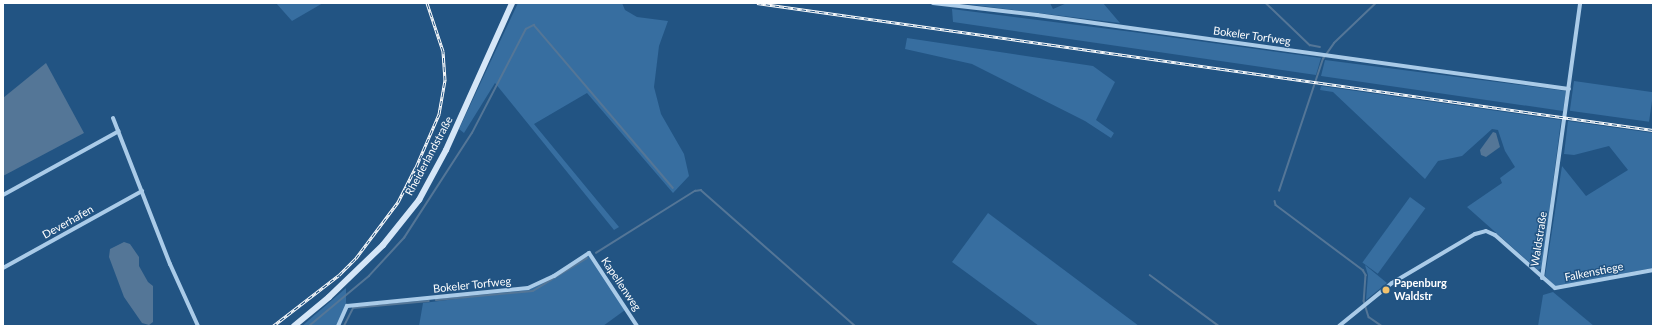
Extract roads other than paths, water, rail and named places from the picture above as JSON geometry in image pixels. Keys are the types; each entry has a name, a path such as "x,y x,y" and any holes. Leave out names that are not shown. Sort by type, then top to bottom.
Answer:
{"main road":[{"name":"Rheiderlandstraße","path":"294,326 329,297 383,245 419,200 446,150 512,3"}],"street":[{"name":"Bokeler Torfweg","path":"933,3 1037,15 1569,89"},
{"name":"Waldstraße","path":"1542,278 1580,3"},
{"path":"113,118 170,264 198,326"},
{"path":"3,195 119,131"},
{"name":"Deverhafen","path":"3,268 142,192"},
{"name":"Waldstraße","path":"1339,326 1392,283 1475,234 1486,231 1495,235 1542,278"},
{"name":"Bokeler Torfweg","path":"338,326 347,306 528,288 554,276 589,253"},
{"name":"Kapellenweg","path":"589,253 637,326"},
{"name":"Falkenstiege","path":"1542,278 1555,288 1653,270"}],"waterway":[{"path":"1266,3 1310,45 1320,47"},
{"path":"1279,191 1323,59 1334,43 1376,3"},
{"path":"309,326 369,276 404,238 472,133 526,29 534,25 673,188"},
{"path":"596,253 695,191 701,190 855,326"},
{"path":"1275,201 1276,205 1363,270 1366,275 1364,301 1369,317 1382,326"},
{"path":"436,300 533,291 587,258"},
{"path":"1150,275 1219,326"},
{"path":"344,326 353,308 429,301"}],"railway":[{"path":"273,326 339,275 356,258 398,202 416,167 439,114 445,80 443,51 427,3"},
{"path":"757,3 1653,130"}],"place":[{"name":"Papenburg Waldstr","path":"1386,290"}]}
